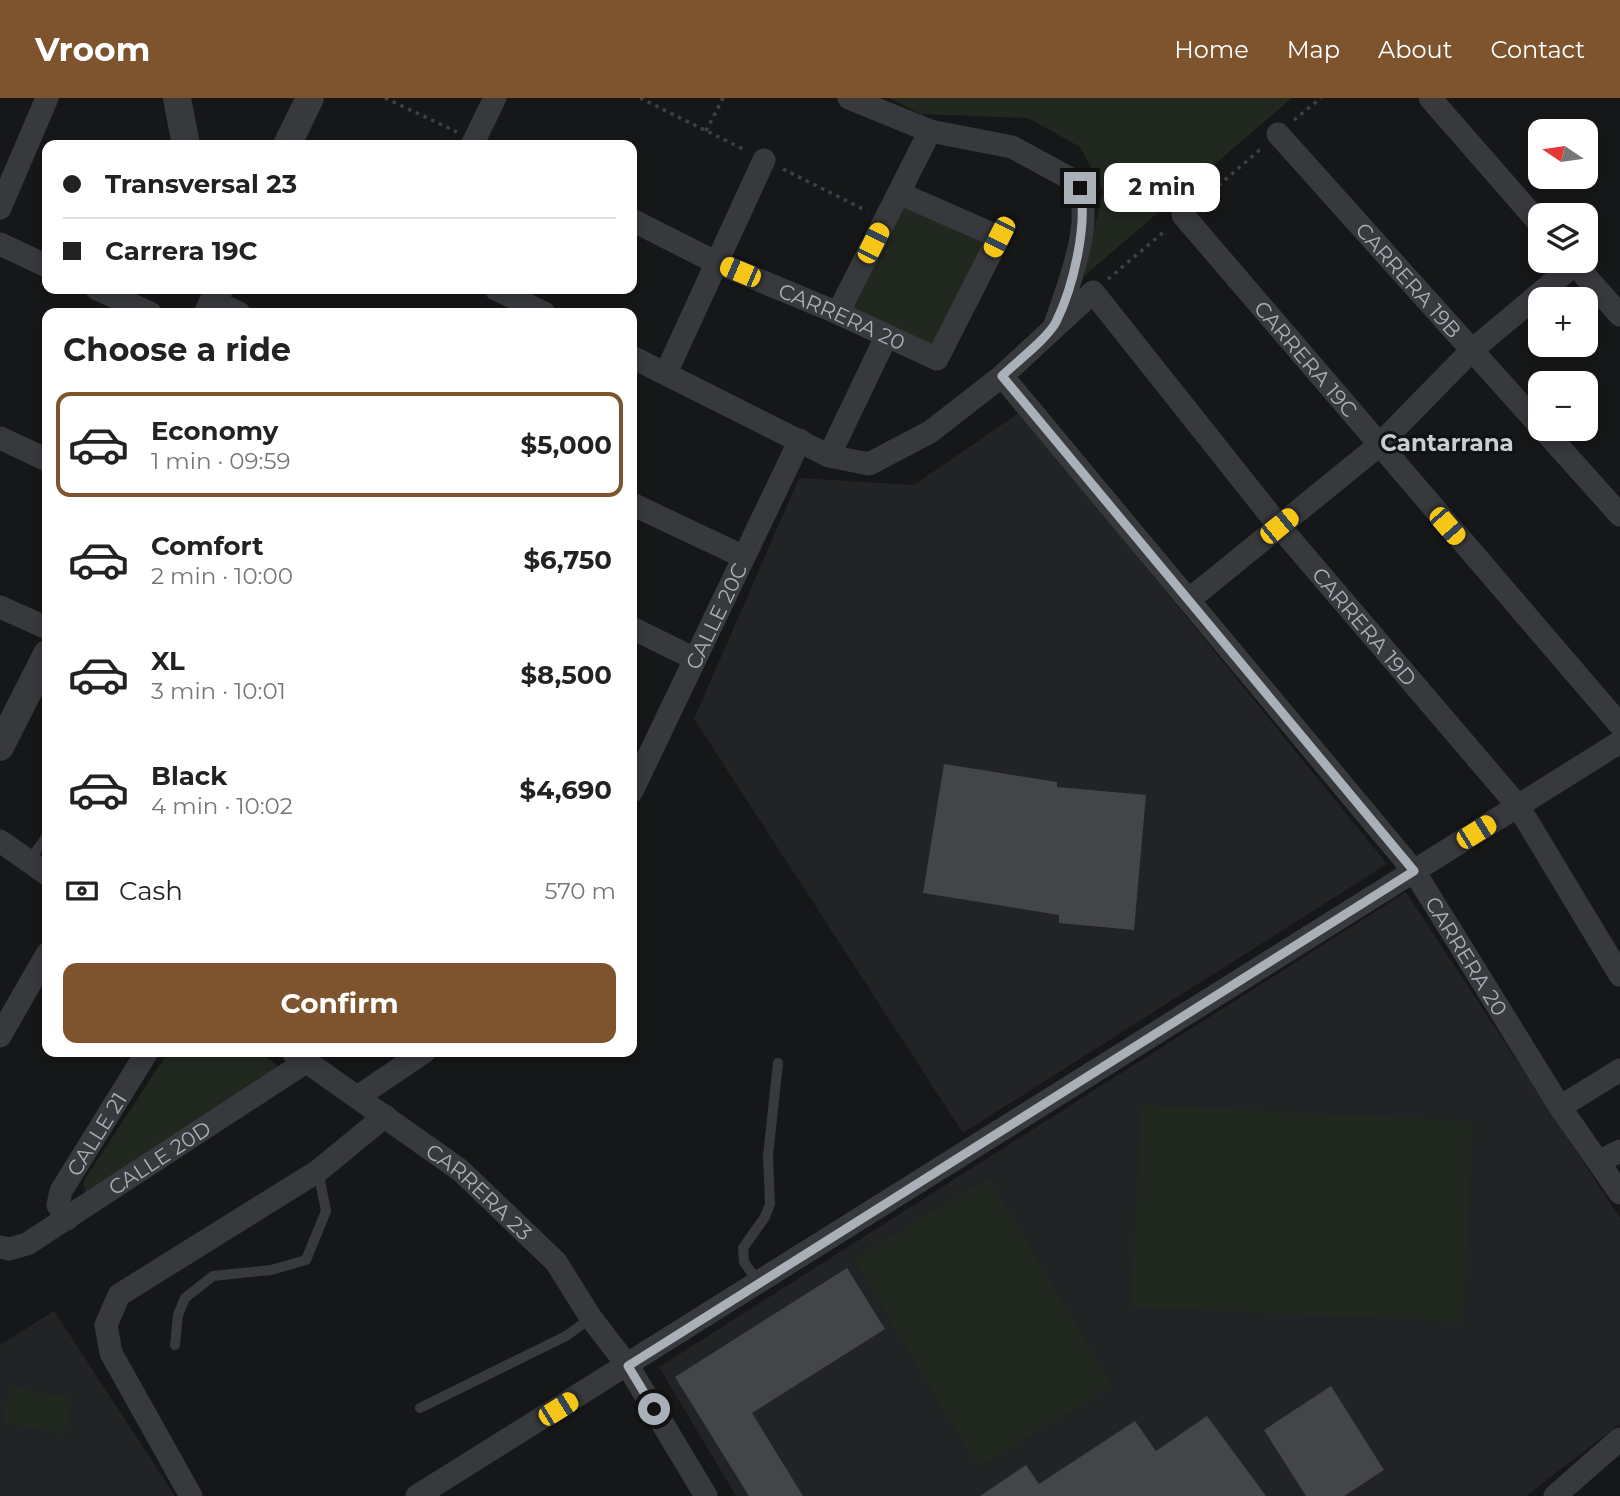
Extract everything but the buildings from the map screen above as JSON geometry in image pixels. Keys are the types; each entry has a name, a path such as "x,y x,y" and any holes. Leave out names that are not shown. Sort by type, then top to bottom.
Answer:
{"street":[{"path":"0,208 47,98"},
{"path":"177,98 189,140"},
{"path":"290,140 310,98"},
{"path":"479,140 495,98"},
{"path":"849,98 930,131 1012,147 1056,168 1080,188 1083,201 1078,251 1055,324"},
{"path":"1430,98 1528,210"},
{"path":"838,313 885,219 901,194 930,131"},
{"name":"CARRERA 19B","path":"1278,134 1528,412"},
{"path":"666,373 764,160"},
{"name":"CARRERA 20","path":"637,223 715,262 838,313 937,359 999,237 901,194"},
{"name":"CARRERA 19C","path":"1183,215 1378,446 1620,725"},
{"path":"0,244 42,264"},
{"path":"1190,599 1378,446 1472,350 1561,273"},
{"path":"1582,273 1620,315"},
{"path":"637,367 666,373 829,456 869,464 901,450 930,432 1002,376 1055,324 1093,292"},
{"name":"CARRERA 19D","path":"1093,292 1279,526 1518,806 1620,975"},
{"path":"108,294 139,308"},
{"path":"505,294 532,308"},
{"path":"829,456 886,337"},
{"name":"CARRERA 20","path":"1002,376 1414,871 1560,1107 1610,1156 1620,1192"},
{"path":"0,438 42,458"},
{"name":"CALLE 20C","path":"640,752 695,659 800,440"},
{"name":"CARRERA 19B","path":"1554,441 1620,515"},
{"path":"637,506 744,557"},
{"path":"0,607 42,626"},
{"path":"637,630 695,659"},
{"path":"0,747 42,664"},
{"path":"416,1496 628,1366 1620,742"},
{"path":"0,841 38,868"},
{"path":"0,1036 42,963"},
{"name":"CALLE 21","path":"67,1220 58,1205 61,1191 144,1057"},
{"name":"CALLE 20D","path":"5,1248 27,1244 67,1220 299,1057"},
{"name":"CARRERA 23","path":"301,1057 460,1170 556,1262 591,1318 628,1366 706,1496"},
{"path":"359,1096 417,1057"},
{"path":"1560,1107 1620,1070"},
{"path":"191,1496 111,1353 106,1325 119,1295 318,1171 385,1116"},
{"path":"1555,1496 1620,1439"}],"lane":[{"path":"759,1283 744,1262 743,1248 765,1217 769,1204 768,1156 778,1063"},
{"path":"174,1345 178,1315 185,1298 213,1276 271,1270 306,1260 326,1211 318,1171"},
{"path":"420,1408 566,1336 591,1318"}],"path":[{"path":"386,98 469,140"},
{"path":"706,131 723,98"},
{"path":"1093,292 1321,98"}],"shaded area":[{"path":"889,98 1292,98 1083,277 1103,191 1080,147 1028,118 920,114"},
{"path":"900,206 994,241 935,352 843,309"},
{"path":"1020,412 1387,864 963,1133 694,719 799,478 914,485"},
{"path":"1406,892 1620,1218 1620,1424 1526,1496 736,1496 659,1367"},
{"path":"165,1057 266,1057 284,1071 87,1198 83,1182"},
{"path":"1141,1105 1473,1121 1463,1322 1131,1307"},
{"path":"989,1178 1112,1386 978,1467 854,1259"},
{"path":"54,1311 175,1496 0,1496 0,1345"},
{"path":"10,1386 72,1398 65,1435 3,1423"}],"district":[{"name":"Cantarrana","path":"1447,443"}],"route":[{"path":"654,1409 628,1366 1414,871 1002,376 1055,324 1078,251 1083,201 1080,188"}]}
